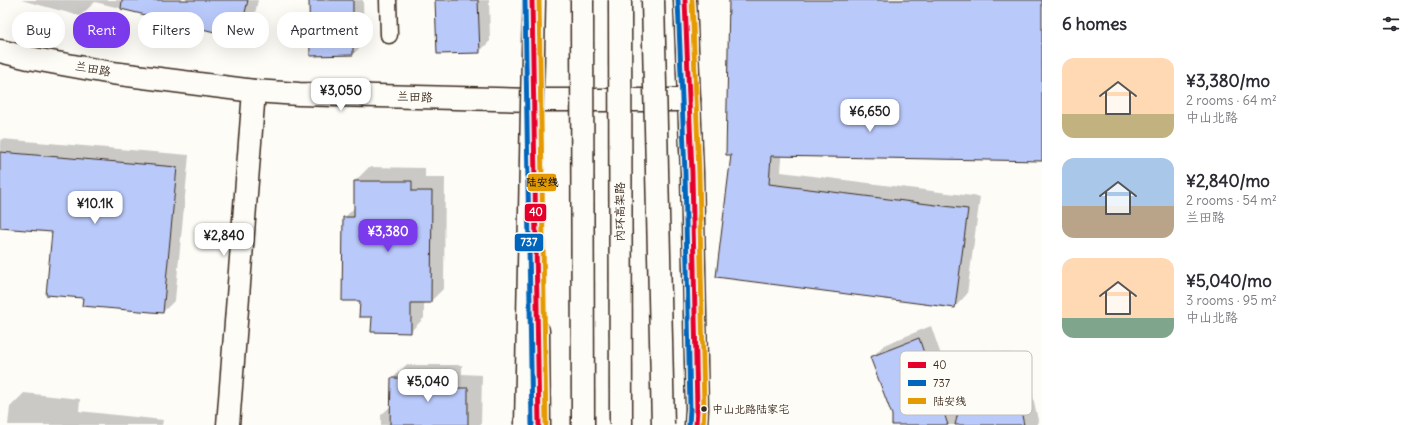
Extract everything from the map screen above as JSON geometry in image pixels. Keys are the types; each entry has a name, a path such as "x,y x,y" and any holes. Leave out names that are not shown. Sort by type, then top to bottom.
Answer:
{"main road":[{"path":"533,0 533,100 539,425"},
{"path":"526,425 533,0"},
{"path":"582,0 582,425"},
{"name":"内环高架路","path":"620,0 621,425"},
{"path":"653,0 663,425"},
{"path":"685,0 692,173 697,409 696,425"},
{"name":"兰田路","path":"0,51 29,58 112,73 254,91 299,94 533,100 689,100"},
{"path":"228,425 254,91"}],"lane":[{"path":"388,0 389,35"}],"building":[{"path":"122,0 248,0 245,12 212,12 212,31 204,29 204,12 138,13 121,9"},
{"path":"309,0 353,0 353,12 309,12"},
{"path":"435,0 478,0 480,53 437,54"},
{"path":"729,0 1042,0 1042,161 771,156 769,184 968,209 955,308 716,277 731,155 726,155"},
{"path":"310,48 353,48 353,55 310,56"},
{"path":"0,152 177,167 163,313 82,306 83,298 46,295 52,232 0,228"},
{"path":"354,181 412,181 412,191 432,191 431,303 411,303 411,333 371,332 372,317 359,317 360,301 342,301 343,217 354,217"},
{"path":"919,338 923,351 900,351 900,415 945,415 948,425 892,425 892,415 870,357"},
{"path":"391,378 449,379 449,388 468,388 468,425 390,425"},
{"path":"957,415 1022,415 1024,425 955,425"}],"transit line":[{"name":"737","path":"525,0 532,425"},
{"name":"40","path":"532,0 539,425"},
{"name":"陆安线","path":"539,0 546,425"},
{"name":"737","path":"678,0 685,173 690,409 689,425"},
{"name":"40","path":"685,0 692,173 697,409 696,425"},
{"name":"陆安线","path":"692,0 699,173 704,409 703,425"}],"place":[{"name":"中山北路陆家宅","path":"704,409"}]}
